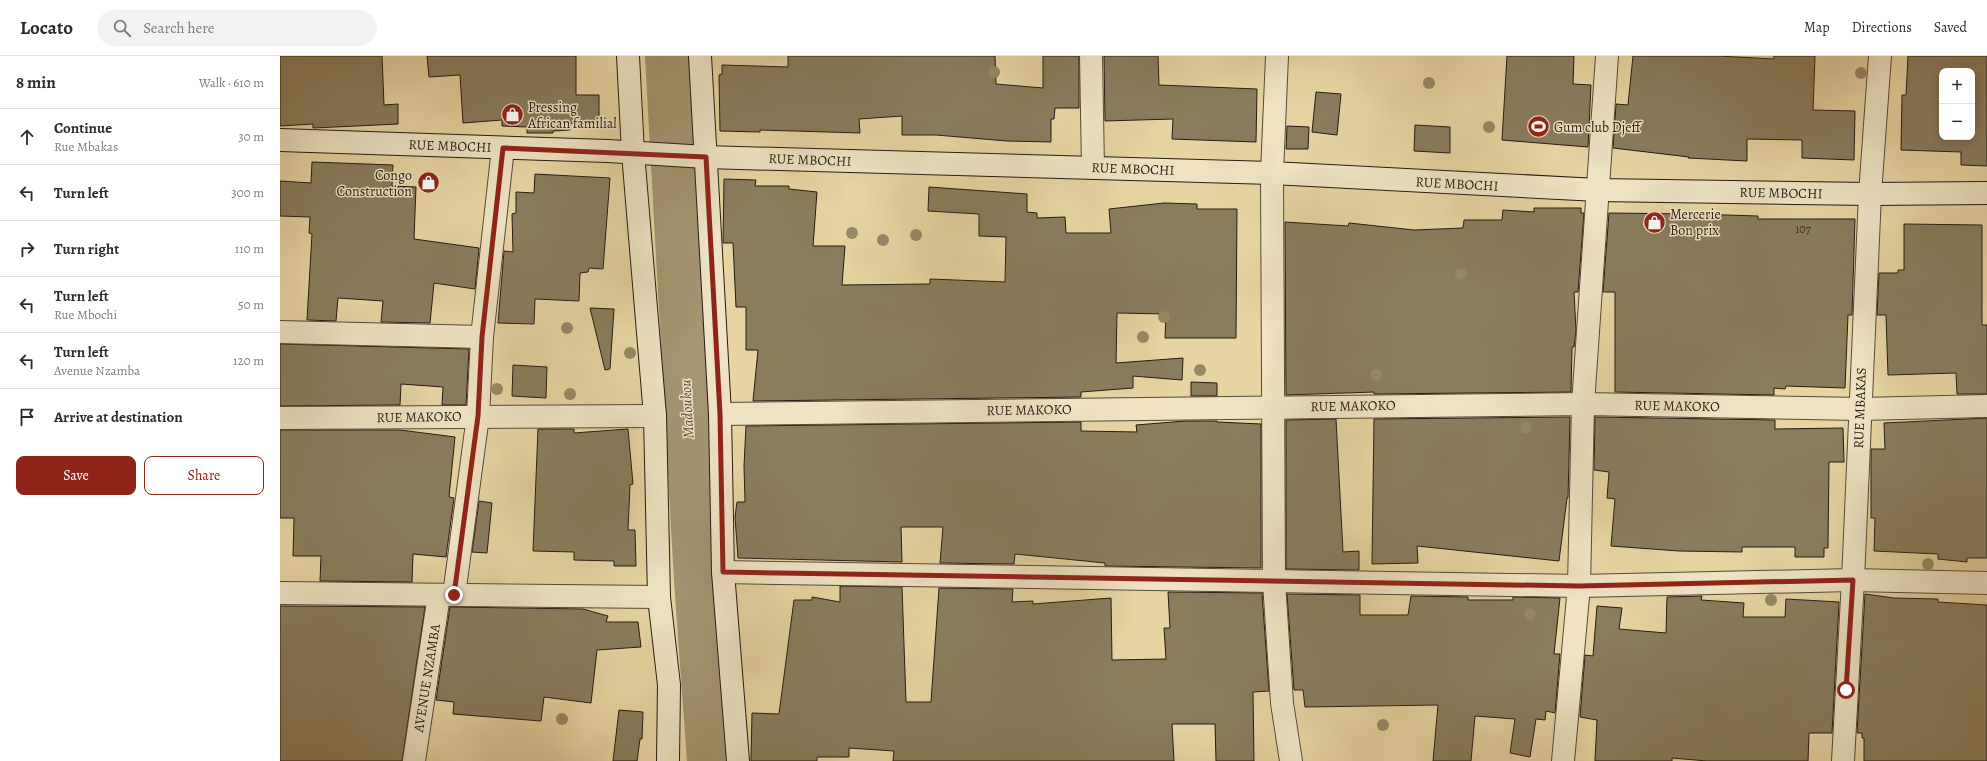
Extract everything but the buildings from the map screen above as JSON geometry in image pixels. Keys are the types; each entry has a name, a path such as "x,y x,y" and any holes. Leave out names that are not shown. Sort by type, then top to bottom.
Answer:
{"street":[{"path":"628,56 633,153 655,416 659,597 669,685 668,761"},
{"path":"700,56 699,156 720,414 723,572 738,761"},
{"path":"1091,56 1093,168"},
{"path":"1277,56 1272,174 1274,582 1282,703 1291,761"},
{"path":"1563,761 1579,586 1583,404 1607,56"},
{"name":"RUE MBAKAS","path":"1842,761 1853,580 1870,194 1880,56"},
{"name":"RUE MBOCHI","path":"280,140 659,155 1272,174 1598,190 1870,194 1987,193"},
{"name":"AVENUE NZAMBA","path":"414,761 478,416 482,337 503,148"},
{"path":"280,332 482,337"},
{"name":"RUE MAKOKO","path":"720,414 1583,404 1860,409 1987,406"},
{"name":"RUE MAKOKO","path":"280,418 655,416"},
{"path":"723,572 1579,586 1853,580 1987,583"},
{"path":"280,593 659,597"}],"waterway":[{"name":"Madoukou","path":"668,56 697,581 710,761"}],"place":[{"name":"Pressing African familial","path":"513,115"},
{"name":"Gum club Djeff","path":"1539,127"},
{"name":"Congo Construction","path":"428,183"},
{"name":"Mercerie Bon prix","path":"1654,222"}],"route":[{"path":"454,595 478,416 482,337 503,148 608,151 706,157 720,414 723,572 1579,586 1853,580 1846,690"}]}
